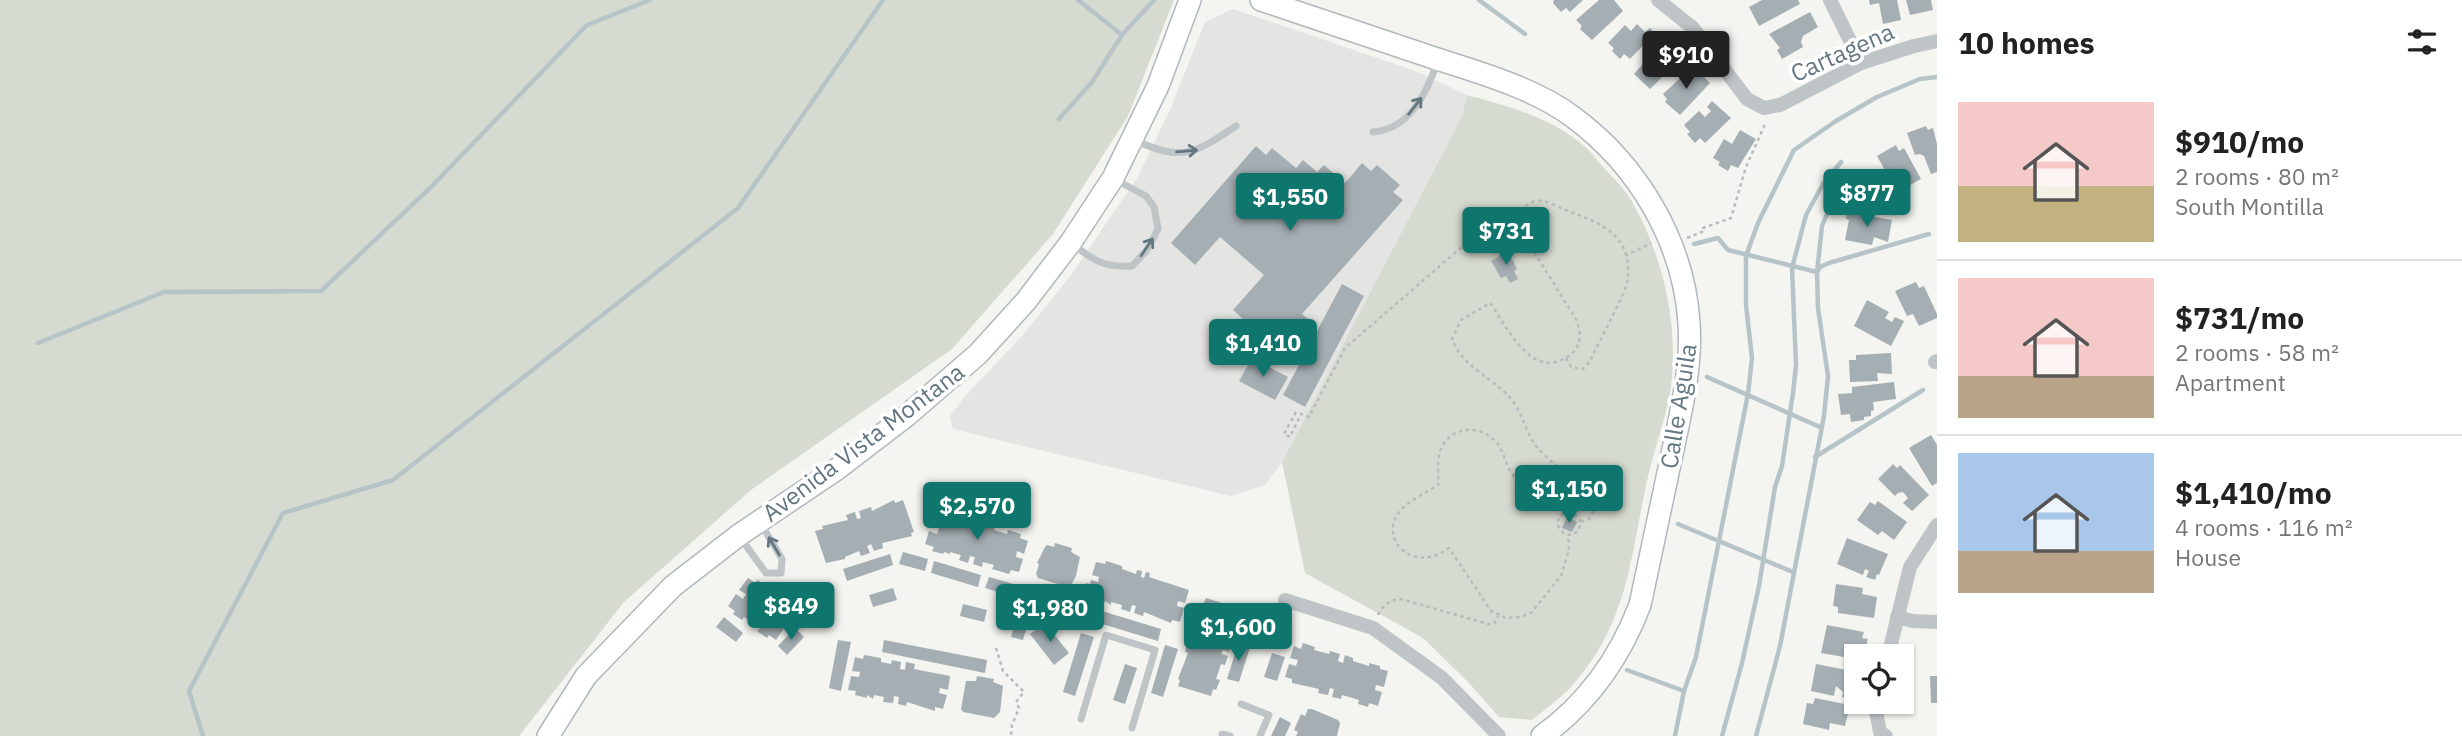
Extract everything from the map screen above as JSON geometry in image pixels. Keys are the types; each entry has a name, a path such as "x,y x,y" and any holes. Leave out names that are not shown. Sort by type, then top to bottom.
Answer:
{"street":[{"name":"Avenida Vista Montana","path":"548,736 586,676 673,586 739,536 837,469 895,424 978,354 1026,301 1071,242 1113,178 1158,86 1190,0"},
{"name":"Calle Aguila","path":"1261,0 1484,74 1540,97 1572,115 1601,140 1630,171 1654,206 1672,245 1684,285 1689,346 1684,397 1640,605 1628,636 1609,668 1560,723 1542,736"},
{"path":"1658,0 1693,28 1747,99 1757,106 1767,108"},
{"path":"1830,0 1861,63"},
{"name":"Cartagena","path":"1767,108 1780,105 1861,63 1937,41"},
{"path":"1891,644 1910,566 1937,525"},
{"path":"1285,600 1373,628 1442,678 1499,736"},
{"path":"1897,617 1937,622"},
{"path":"1877,714 1880,732 1886,736"}],"lane":[{"path":"1373,132 1388,131 1404,120 1428,89 1438,59"},
{"path":"1133,139 1154,149 1188,154 1204,148 1236,127"},
{"path":"1071,242 1089,257 1113,267 1132,266 1147,250 1158,229 1154,207 1146,196 1113,178"},
{"path":"739,536 766,573 781,573 782,559 759,522"},
{"path":"1081,719 1106,635 1155,650 1132,728"},
{"path":"1241,704 1269,715 1260,736"}],"path":[{"path":"1690,237 1704,231 1703,228 1731,218 1746,167 1766,125 1767,108"},
{"path":"1566,358 1571,368 1583,369 1590,361 1628,281 1625,256 1616,236 1600,223 1543,201 1532,202 1524,207 1518,221 1521,233 1577,321 1580,333 1578,346 1566,358 1553,364 1542,364 1527,355 1490,303 1461,320 1452,339 1457,351 1467,362 1511,399 1535,445 1591,496 1595,509 1589,519 1581,522"},
{"path":"1296,412 1284,434 1290,437 1301,414 1309,417 1345,348 1492,221 1498,218 1518,221"},
{"path":"1563,514 1553,498 1517,479 1510,471 1497,443 1475,428 1460,431 1448,439 1441,449 1438,485 1402,509 1395,521 1394,532 1396,543 1403,552 1412,557 1426,559 1449,548 1491,611 1506,618 1520,617 1531,612 1560,576 1569,550 1568,535"},
{"path":"1571,512 1577,515 1581,522 1580,529 1575,534 1568,535 1558,526 1563,514 1571,512"},
{"path":"1373,628 1381,610 1392,600 1417,602 1488,624 1494,624 1499,615"},
{"path":"996,648 1003,671 1024,692 1016,702 1019,708 1011,736"}],"shaded area":[{"path":"0,0 1174,0 1128,116 1053,234 952,349 751,490 624,602 519,736 0,736"},
{"path":"1233,9 1413,70 1467,95 1462,116 1282,462 1265,485 1231,496 953,429 950,416 966,395 1022,336 1071,275 1137,178 1170,110 1205,22"},
{"path":"1467,95 1528,114 1557,127 1586,147 1622,188 1642,220 1659,264 1672,332 1672,378 1668,403 1647,481 1631,564 1616,614 1591,662 1572,686 1532,720 1499,717 1423,638 1305,573 1282,462 1462,116"}],"building":[{"path":"1554,0 1583,0 1570,12 1566,8 1561,12 1553,3"},
{"path":"1599,0 1614,0 1623,11 1592,40 1580,29 1582,26 1576,20"},
{"path":"1762,0 1798,0 1800,4 1759,26 1749,7"},
{"path":"1869,0 1897,0 1901,20 1883,24 1879,3 1870,5"},
{"path":"1906,0 1931,0 1933,10 1910,15"},
{"path":"1810,12 1818,27 1803,36 1803,47 1782,59 1777,50 1780,48 1769,34"},
{"path":"1637,24 1645,32 1650,28 1655,33 1630,59 1624,54 1620,59 1608,43 1625,25 1631,31"},
{"path":"1671,45 1683,57 1650,89 1634,74 1653,52 1659,58"},
{"path":"1689,70 1698,71 1710,83 1680,115 1665,102 1667,99 1663,94"},
{"path":"1712,101 1731,118 1705,143 1700,138 1695,143 1687,134 1690,132 1684,125 1699,111 1705,117 1711,111 1707,107"},
{"path":"1926,126 1928,130 1933,128 1937,144 1937,172 1931,174 1924,156 1915,155 1907,133"},
{"path":"1740,130 1756,139 1738,168 1731,165 1728,171 1713,158 1724,139 1732,144"},
{"path":"1896,145 1899,151 1904,148 1921,179 1903,189 1896,177 1892,179 1886,172 1877,156"},
{"path":"1256,146 1266,155 1272,148 1296,168 1303,160 1317,172 1324,165 1345,183 1362,163 1371,171 1377,165 1400,185 1393,192 1403,200 1302,314 1312,322 1290,347 1281,339 1274,347 1233,310 1264,275 1220,237 1195,265 1171,243"},
{"path":"1868,177 1903,200 1894,216 1878,206 1876,210 1851,196 1862,178 1866,181"},
{"path":"1847,212 1892,220 1888,242 1874,237 1872,245 1845,240 1849,220 1846,219"},
{"path":"1508,251 1517,269 1514,271 1518,279 1510,283 1506,276 1501,278 1491,261"},
{"path":"1916,282 1919,288 1924,286 1937,314 1937,318 1919,326 1913,314 1907,316 1895,291"},
{"path":"1342,284 1364,296 1305,407 1283,395"},
{"path":"1867,300 1889,312 1885,318 1892,322 1895,317 1904,321 1891,346 1854,326"},
{"path":"1891,353 1892,374 1877,373 1878,381 1850,382 1849,360 1856,360 1856,355"},
{"path":"1252,358 1288,377 1275,400 1239,381"},
{"path":"1894,382 1896,399 1873,402 1874,410 1871,411 1871,416 1851,422 1850,414 1841,415 1838,394 1852,393 1852,387"},
{"path":"1931,435 1937,445 1937,483 1932,486 1909,448"},
{"path":"1893,464 1897,468 1900,465 1929,495 1912,511 1903,503 1908,498 1903,492 1895,496 1878,479"},
{"path":"894,500 895,503 903,500 914,532 911,533 912,536 882,543 883,548 874,551 871,544 867,546 870,553 861,556 859,551 845,559 826,563 815,531 823,529 822,526 848,520 846,515 855,512 857,519 861,518 859,511 871,507 872,511"},
{"path":"1878,501 1907,522 1894,540 1882,531 1878,535 1857,520 1870,502 1875,505"},
{"path":"945,511 962,516 960,520 971,523 972,519 981,521 979,528 983,530 985,522 995,526 994,530 1021,534 1020,538 1028,541 1024,554 1017,551 1016,557 1023,559 1019,572 1011,570 1009,574 992,569 994,565 983,562 982,567 973,564 975,557 970,556 968,563 959,560 961,555 932,551 934,547 925,544 929,531 937,534 939,528 931,526 935,512 943,515"},
{"path":"1567,517 1577,522 1572,532 1562,528"},
{"path":"1847,538 1888,554 1875,580 1866,577 1869,571 1865,569 1863,575 1837,564"},
{"path":"1055,543 1072,548 1071,552 1080,557 1076,576 1068,587 1038,578 1036,574 1037,563 1045,547 1054,547"},
{"path":"903,552 928,559 925,571 899,564"},
{"path":"890,554 893,565 847,581 843,569"},
{"path":"934,561 981,575 978,587 931,573"},
{"path":"1106,561 1136,574 1137,570 1142,571 1141,577 1144,578 1146,572 1150,573 1149,577 1189,590 1185,603 1178,601 1177,606 1184,608 1180,622 1172,620 1171,623 1144,612 1143,616 1134,613 1136,606 1132,605 1130,612 1121,609 1122,605 1094,601 1095,597 1086,594 1088,591 1084,590 1086,583 1090,584 1091,580 1098,582 1099,577 1092,575 1096,562 1105,564"},
{"path":"989,577 1024,587 1021,599 985,588"},
{"path":"748,578 755,583 758,580 790,604 788,607 795,612 787,623 781,619 778,623 784,628 776,640 757,631 760,628 744,617 742,620 733,614 735,611 728,606 736,594 743,599 746,594 739,590"},
{"path":"1836,584 1863,588 1862,594 1877,597 1874,618 1838,613 1838,607 1833,606"},
{"path":"893,588 897,600 873,607 869,595"},
{"path":"1206,598 1238,608 1236,615 1239,616 1227,643 1232,644 1229,652 1223,650 1221,654 1228,656 1225,665 1221,664 1216,679 1220,680 1211,696 1178,686 1188,653 1185,652 1187,644 1194,646 1196,641 1189,639 1191,630 1195,631 1200,616 1198,615"},
{"path":"963,604 987,610 984,622 960,616"},
{"path":"1102,611 1161,629 1158,641 1099,623"},
{"path":"1018,613 1030,617 1023,640 1011,637"},
{"path":"724,617 743,633 736,642 716,627"},
{"path":"1045,623 1069,653 1054,665 1030,634"},
{"path":"1827,625 1864,632 1862,638 1868,639 1867,644 1844,644 1844,657 1821,653"},
{"path":"795,628 804,637 787,655 778,646"},
{"path":"1081,633 1094,637 1075,696 1063,692"},
{"path":"838,640 851,642 841,691 829,688"},
{"path":"884,640 987,660 985,673 882,652"},
{"path":"1303,643 1315,647 1314,650 1340,654 1338,661 1343,663 1345,655 1353,658 1353,661 1380,666 1380,669 1388,671 1384,687 1376,685 1375,690 1382,692 1378,706 1358,704 1359,700 1342,695 1341,699 1332,697 1334,689 1330,688 1328,695 1318,693 1319,689 1292,683 1292,679 1285,677 1289,664 1296,666 1298,660 1290,658 1294,646 1301,649"},
{"path":"1238,644 1250,647 1239,682 1227,679"},
{"path":"1165,645 1178,649 1163,697 1151,693"},
{"path":"1272,653 1285,657 1277,681 1264,677"},
{"path":"864,655 881,658 881,662 891,664 892,660 901,662 900,669 905,670 906,662 915,664 914,669 950,676 948,690 940,688 939,693 947,695 943,709 935,707 935,711 907,702 906,706 898,704 899,697 894,696 893,703 883,702 884,697 874,695 873,699 867,695 867,698 855,695 856,691 848,690 851,676 859,677 860,672 852,671 855,657 863,659"},
{"path":"1125,664 1137,668 1125,704 1113,700"},
{"path":"1816,664 1844,669 1844,697 1843,692 1836,686 1834,696 1811,691"},
{"path":"977,676 994,679 993,682 1003,686 1000,712 994,718 963,712 961,709 966,681 976,681"},
{"path":"1930,676 1937,676 1937,703 1931,703"},
{"path":"1815,698 1844,704 1844,714 1848,714 1845,726 1830,723 1829,730 1803,724 1807,703 1813,704"},
{"path":"1308,709 1338,720 1340,723 1337,736 1296,736 1298,732 1294,730 1301,714 1305,716"},
{"path":"1280,717 1291,723 1285,736 1271,736"}],"waterway":[{"path":"38,343 164,292 321,291 431,187 587,25 650,0"},
{"path":"203,736 189,691 283,513 393,480 738,208 883,0"},
{"path":"1078,0 1122,35"},
{"path":"1059,119 1092,82 1122,35 1154,0"},
{"path":"1479,0 1525,34"},
{"path":"1675,736 1684,691 1696,657 1748,394 1752,358 1746,305 1746,256 1758,223 1794,150 1877,97 1920,79 1937,77"},
{"path":"1722,736 1759,586 1793,393 1796,365 1792,268 1806,215 1823,184 1841,162"},
{"path":"1756,736 1780,646 1824,416 1828,376 1818,308 1817,272 1822,226 1837,190"},
{"path":"1817,272 1820,267 1829,263 1929,234"},
{"path":"1694,244 1718,238 1728,250 1817,272"},
{"path":"1707,377 1820,427"},
{"path":"1815,457 1923,390"},
{"path":"1678,524 1793,572"},
{"path":"1627,670 1684,691"}]}
